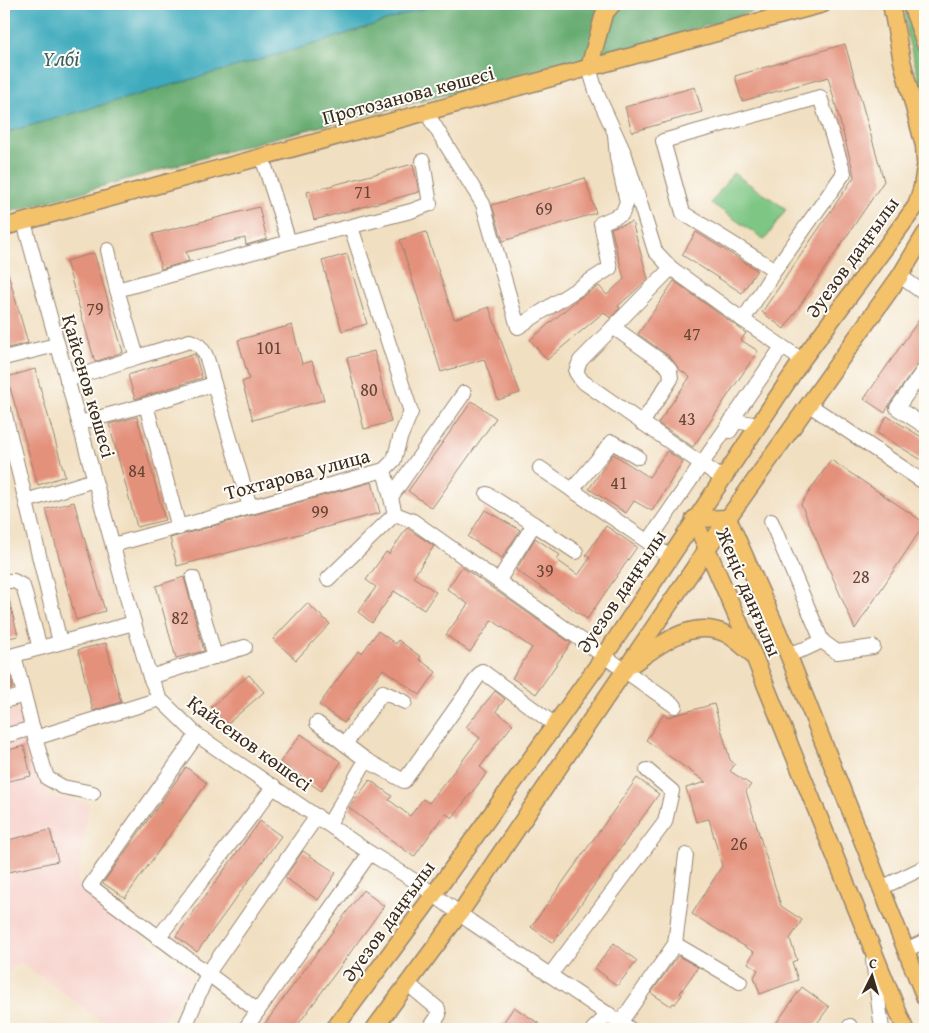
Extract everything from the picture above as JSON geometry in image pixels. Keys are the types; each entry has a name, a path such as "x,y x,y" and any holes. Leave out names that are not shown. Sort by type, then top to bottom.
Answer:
{"main road":[{"path":"589,68 604,14 613,4"},
{"name":"Протозанова көшесі","path":"4,227 823,4"},
{"path":"891,4 902,61 924,146 925,162"},
{"path":"911,4 925,44"},
{"path":"914,108 925,122"},
{"name":"Әуезов даңғылы","path":"334,1029 434,894 566,709 802,360 916,206 925,168"},
{"path":"374,1029 460,913 728,518 900,276 925,235"},
{"name":"Жеңіс даңғылы","path":"904,1029 753,654 694,518 728,518 788,654 923,989"},
{"path":"624,670 668,639 698,630 712,629 727,634 753,654"},
{"path":"566,709 588,724"}],"street":[{"path":"589,68 597,94 625,155 655,251 671,268 802,360"},
{"path":"743,320 775,270 844,173 820,97 664,141 683,213 775,270"},
{"path":"426,112 483,204 518,327 610,268 601,223 622,214 627,202 617,158 615,134"},
{"path":"262,157 289,242"},
{"path":"117,290 289,242 411,212 430,204 423,161"},
{"name":"Қайсенов көшесі","path":"24,222 56,345 134,623 150,677 160,699 197,735 620,1022"},
{"path":"351,227 411,412 400,438 394,460 384,470"},
{"path":"108,250 117,290 137,357"},
{"path":"671,268 580,361 576,372 582,381 722,478"},
{"path":"900,276 925,294"},
{"path":"613,327 665,364 670,370 671,379 642,423"},
{"path":"67,380 190,341 198,342 203,348 250,508"},
{"path":"4,358 56,345"},
{"path":"648,542 782,347"},
{"path":"925,368 897,408 925,426"},
{"path":"79,423 214,384"},
{"path":"390,496 464,393"},
{"path":"808,404 925,483"},
{"path":"146,405 179,528"},
{"path":"4,411 60,642"},
{"path":"572,490 612,442 638,457"},
{"path":"540,468 670,557"},
{"name":"Тохтарова улица","path":"112,545 384,470 395,514"},
{"path":"26,501 94,480"},
{"path":"488,494 576,552"},
{"path":"328,579 395,514 413,520 675,706"},
{"path":"771,521 822,641 837,652 873,647"},
{"path":"499,580 534,524"},
{"path":"193,578 215,657"},
{"path":"4,581 14,580 23,586 40,648"},
{"path":"93,793 63,787 47,778 14,655 134,623"},
{"path":"788,654 822,641"},
{"path":"150,677 245,648"},
{"path":"317,723 366,760 404,781 482,671 555,724"},
{"path":"345,744 383,692 405,702"},
{"path":"4,701 24,695"},
{"path":"4,736 34,733 160,699"},
{"path":"197,735 90,886 258,1011"},
{"path":"329,824 366,760"},
{"path":"550,975 665,822 672,791 647,770"},
{"path":"158,938 274,786"},
{"path":"184,1029 208,973 317,816"},
{"path":"245,1029 370,853"},
{"path":"593,1029 620,1022 675,944 686,856"},
{"path":"881,888 925,867"},
{"path":"906,950 925,941"},
{"path":"675,944 740,982"},
{"path":"872,951 882,1029"},
{"path":"408,984 438,1008 439,1015 429,1029"}],"shaded area":[{"path":"21,708 48,796 89,803 77,882 192,978 157,1029 113,1029 19,961 4,978 4,713"}],"green space":[{"path":"437,4 778,4 636,47 267,140 4,214 4,133 318,43"},
{"path":"905,6 925,62 925,99 907,35"},
{"path":"733,173 786,209 765,240 711,203"}],"water":[{"name":"Үлбі","path":"4,4 437,4 318,43 4,133"}],"building":[{"path":"845,44 884,181 784,329 762,312 854,177 852,166 828,77 742,101 735,76"},
{"path":"695,87 702,112 632,132 625,107"},
{"path":"413,164 419,192 314,220 307,192"},
{"path":"585,178 596,213 503,241 492,205"},
{"path":"259,207 267,239 246,245 245,238 186,252 189,261 161,269 153,234"},
{"path":"632,222 648,279 618,306 620,308 610,318 604,312 547,360 530,340 578,299 599,286 607,295 624,279 611,228"},
{"path":"426,232 454,319 489,307 520,393 498,400 484,359 441,372 400,240"},
{"path":"696,232 757,270 742,293 682,255"},
{"path":"94,253 123,352 95,362 66,261"},
{"path":"347,254 367,324 342,331 322,261"},
{"path":"4,270 7,270 28,343 4,349"},
{"path":"674,281 746,333 741,340 758,351 693,447 658,423 690,377 679,369 670,357 638,334"},
{"path":"925,311 925,355 890,403 885,413 864,399"},
{"path":"292,325 302,364 312,361 324,400 253,420 242,382 249,379 238,340"},
{"path":"374,351 391,422 364,429 347,358"},
{"path":"195,354 202,378 135,399 128,375"},
{"path":"35,369 65,476 38,485 7,377"},
{"path":"472,401 496,418 432,508 408,491"},
{"path":"887,416 925,439 925,462 877,433"},
{"path":"137,417 165,520 137,527 109,424"},
{"path":"667,451 683,462 652,511 634,501 626,513 589,489 613,454 649,477"},
{"path":"831,460 925,523 855,629 801,504"},
{"path":"372,482 380,513 177,566 170,538"},
{"path":"74,502 105,611 76,620 46,509"},
{"path":"485,510 520,530 502,558 468,537"},
{"path":"606,526 637,547 587,619 516,570 535,538 560,555 557,560 578,575 590,558 586,555"},
{"path":"407,528 434,546 413,577 436,592 424,610 394,591 372,623 358,612 376,587 366,580 386,552 389,554"},
{"path":"462,567 571,643 536,694 512,678 532,648 492,620 470,652 446,635 468,604 447,589"},
{"path":"184,577 204,651 176,658 156,586"},
{"path":"8,595 18,636 4,639 4,596"},
{"path":"307,603 330,624 296,660 273,639"},
{"path":"378,631 396,644 398,640 421,657 419,659 436,672 420,695 383,669 344,723 319,705 358,651 362,653"},
{"path":"106,643 121,702 93,711 78,650"},
{"path":"4,657 13,688 4,691"},
{"path":"249,675 264,692 226,725 211,707"},
{"path":"495,691 505,699 496,711 513,724 480,767 487,773 452,818 445,813 414,857 349,808 370,780 392,796 389,800 410,816 423,799 429,803 480,738 466,727"},
{"path":"714,704 730,760 735,764 730,771 751,785 746,791 781,906 802,920 790,939 797,960 792,962 798,980 760,994 754,977 758,970 748,963 754,952 692,914 722,866 709,819 696,822 686,788 706,782 646,740 664,714 668,717"},
{"path":"301,734 341,762 321,791 280,762"},
{"path":"24,746 31,776 4,782 4,751"},
{"path":"186,767 207,783 125,898 103,883"},
{"path":"637,778 659,794 553,943 531,927"},
{"path":"260,821 281,836 197,952 176,936"},
{"path":"50,830 58,861 4,873 4,841"},
{"path":"303,851 336,873 318,900 285,878"},
{"path":"363,890 384,906 300,1022 294,1029 261,1029"},
{"path":"614,943 637,961 617,986 595,968"},
{"path":"678,956 698,967 680,993 682,995 671,1006 651,993"},
{"path":"802,987 829,1007 813,1029 772,1029"},
{"path":"514,1007 547,1029 499,1029"}]}
